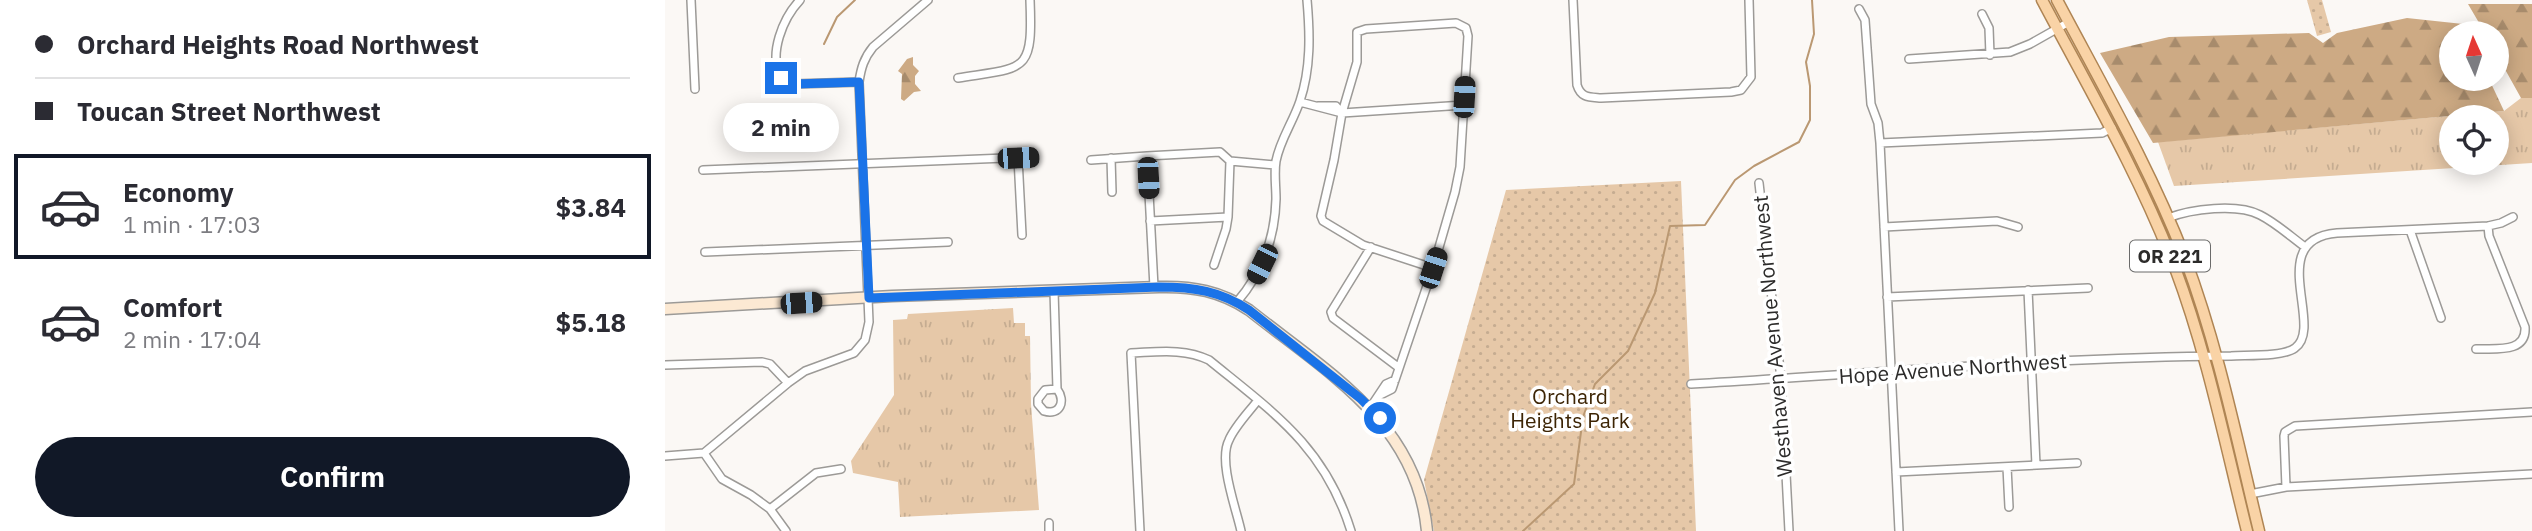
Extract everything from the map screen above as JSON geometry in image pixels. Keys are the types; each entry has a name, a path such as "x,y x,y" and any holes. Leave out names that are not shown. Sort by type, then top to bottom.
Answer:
{"main road":[{"name":"OR 221","path":"2042,0 2112,128 2164,240 2202,356 2247,531"},
{"name":"OR 221","path":"2057,0 2130,137 2186,261 2216,356 2259,531"},
{"path":"665,309 1154,287 1202,289 1237,302 1370,408 1394,437 1406,457 1421,492 1427,531"}],"street":[{"path":"691,0 695,89"},
{"path":"800,0 785,21 779,40 777,66 781,78 795,84 859,82"},
{"path":"665,456 704,453 805,371 849,356 865,340 869,328 869,298 859,82 866,56 928,0"},
{"path":"958,78 1009,70 1019,65 1029,52 1032,41 1030,0"},
{"path":"1237,302 1255,278 1272,235 1276,195 1275,165 1300,102 1309,55 1307,0"},
{"path":"1573,0 1577,85 1585,97 1601,98 1741,90 1751,77 1749,0"},
{"path":"1859,9 1865,20 1871,104 1878,123 1880,143 1899,531"},
{"path":"1982,14 1989,28 1990,55"},
{"path":"1909,59 2010,52 2069,22"},
{"path":"1370,408 1386,384 1395,379 1433,268 1455,192 1463,142 1468,36 1466,28 1456,23 1362,29 1357,32 1357,62 1342,113 1321,216 1323,221 1346,236 1433,268"},
{"path":"1300,102 1342,113 1464,105"},
{"path":"1880,143 2102,133 2112,128"},
{"path":"1091,160 1220,152 1230,162 1275,165"},
{"path":"1147,156 1154,287"},
{"path":"1018,158 1022,235"},
{"path":"703,170 1033,158"},
{"path":"1111,158 1112,192"},
{"path":"1214,265 1228,217 1230,162"},
{"name":"Westhaven Avenue Northwest","path":"1759,184 1781,379 1789,531"},
{"path":"2168,218 2187,211 2233,209 2252,212 2305,247 2316,238 2327,234 2488,226 2512,217"},
{"path":"1150,221 1228,217"},
{"path":"1884,227 1997,221 2018,227"},
{"path":"2476,349 2513,347 2526,335 2489,236 2488,226"},
{"path":"2410,230 2441,318"},
{"path":"705,252 948,242"},
{"path":"1371,247 1331,312 1333,318 1398,367"},
{"name":"Hope Avenue Northwest","path":"1691,384 1891,372 1926,367 2272,354 2294,349 2302,341 2300,265 2305,247"},
{"path":"1887,297 2088,288"},
{"path":"2028,290 2036,465"},
{"path":"1054,291 1057,389"},
{"path":"1140,531 1131,354 1181,351 1209,360 1286,422 1314,455 1337,493 1351,531"},
{"path":"665,365 762,362 770,364 788,383"},
{"path":"1241,531 1226,466 1226,447 1230,437 1258,400"},
{"path":"2286,487 2284,436 2285,432 2295,426 2532,412"},
{"path":"704,453 722,480 751,495 770,509 786,531"},
{"path":"1896,472 2077,463"},
{"path":"2007,467 2009,507"},
{"path":"770,509 816,473 841,469"},
{"path":"2250,494 2286,487 2532,474"}],"green space":[{"path":"2307,0 2322,0 2331,32 2317,36"},
{"path":"2468,4 2532,4 2532,98 2521,98 2509,76 2509,21 2478,21"},
{"path":"2407,18 2439,21 2439,91 2495,91 2501,105 2439,105 2439,117 2153,143 2100,53 2169,37 2309,33 2323,43 2337,33"},
{"path":"913,57 913,65 919,71 915,76 915,84 921,91 914,92 904,101 901,99 902,74 898,71 907,59"},
{"path":"2521,98 2532,98 2532,163 2509,164 2509,107"},
{"path":"2439,117 2439,169 2174,186 2158,142"},
{"name":"Orchard Heights Park","path":"1681,181 1696,531 1434,531 1424,480 1506,190"},
{"path":"1013,308 1014,323 1025,323 1025,336 1030,336 1031,404 1039,510 900,517 898,482 853,473 851,461 894,395 893,320 907,319 908,314"}],"waterway":[{"path":"824,44 837,17 855,0"},
{"path":"1523,531 1574,484 1583,417 1595,384 1628,351 1655,293 1670,226 1705,225 1735,180 1754,166 1799,142 1810,120 1810,86 1806,62 1814,34 1812,0"}],"route":[{"path":"781,78 795,84 859,82 869,298 1159,287 1190,287 1212,291 1249,310 1361,399 1380,418"}]}
